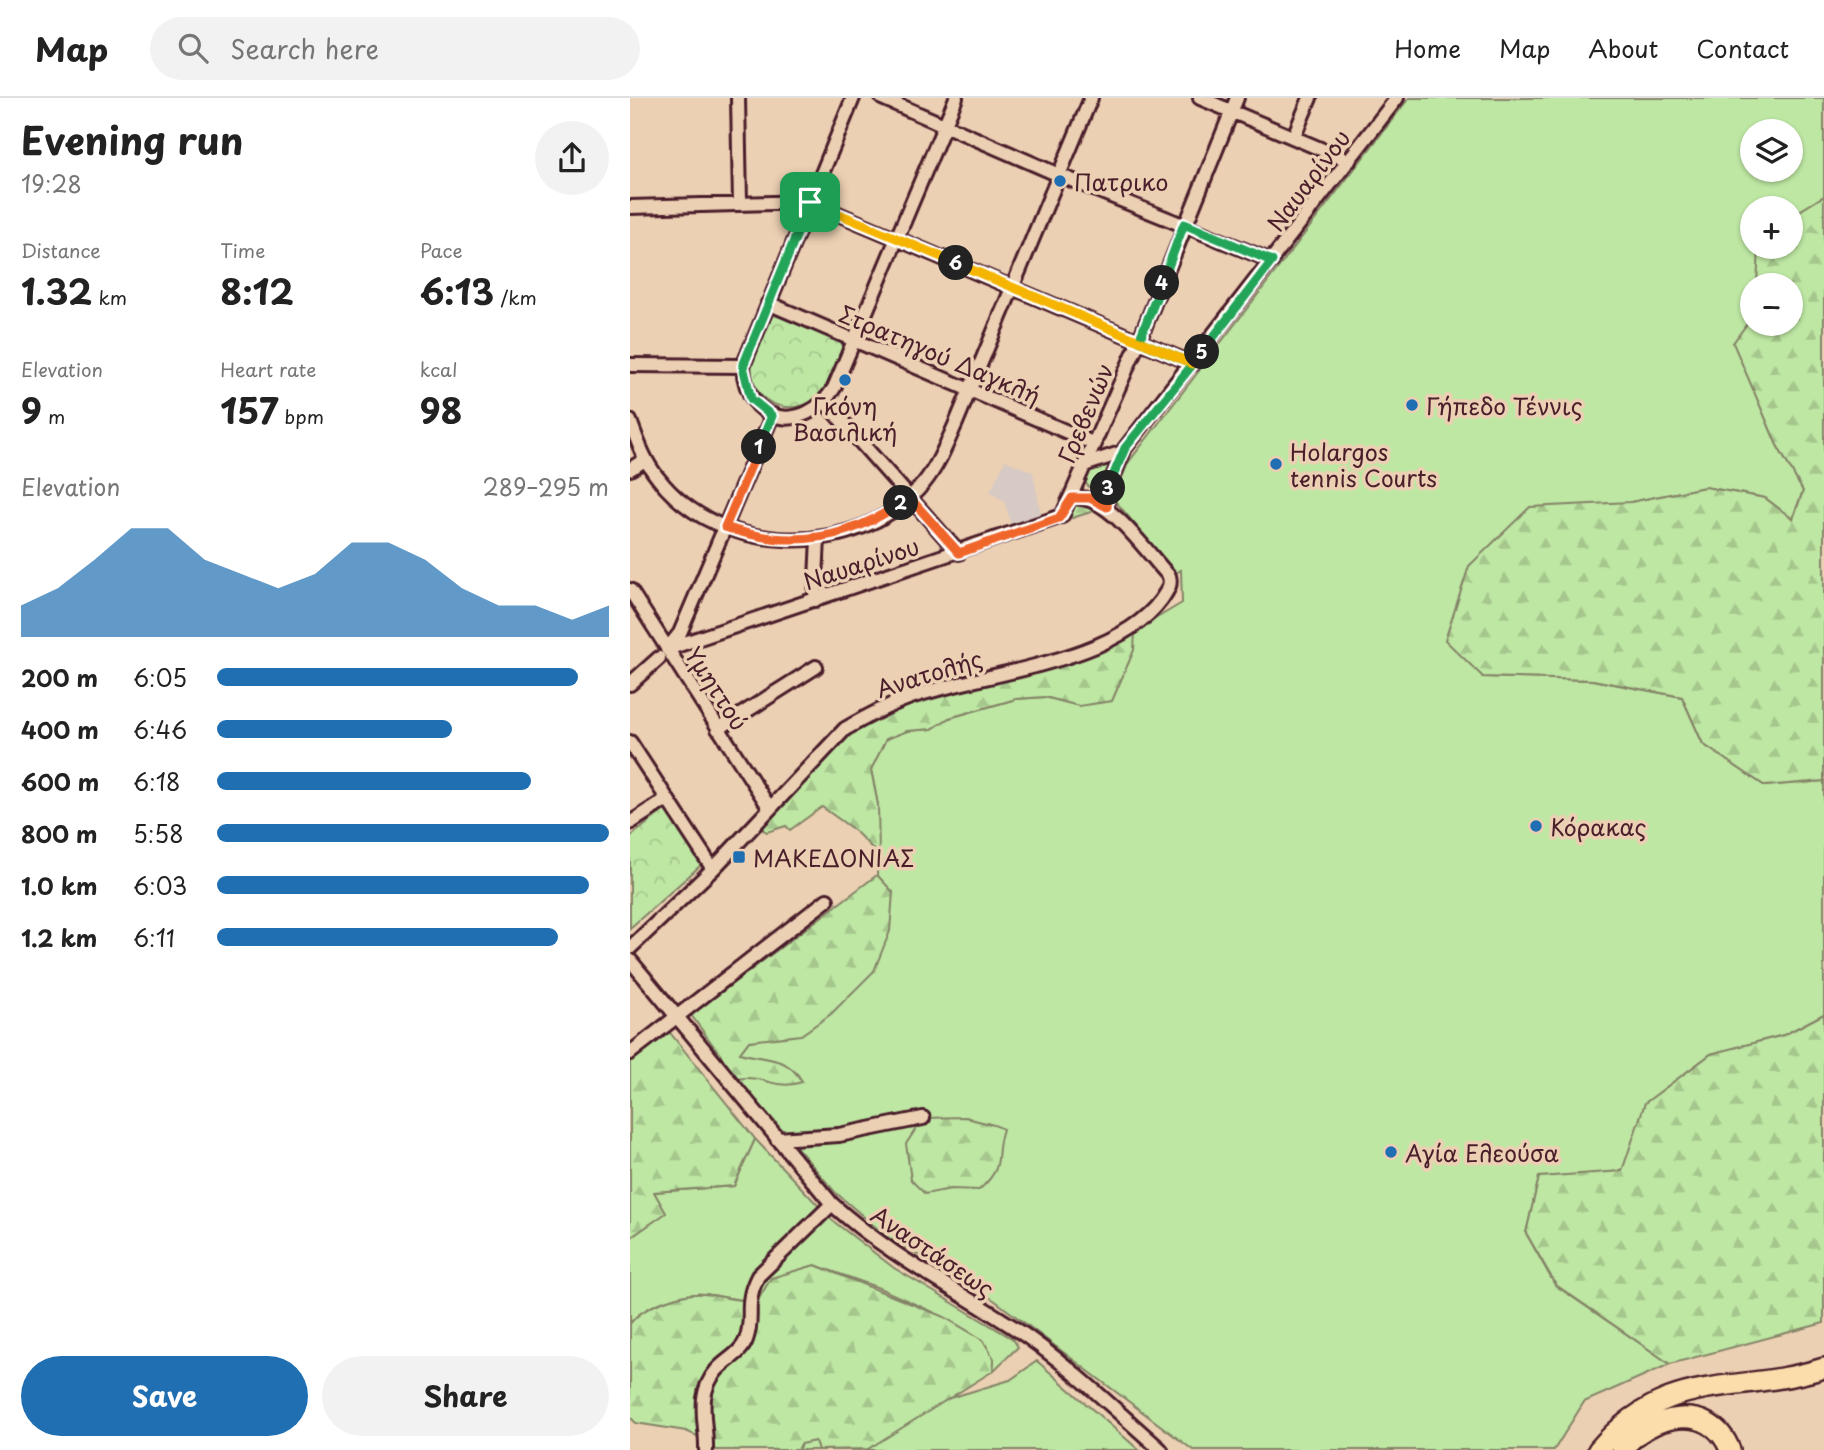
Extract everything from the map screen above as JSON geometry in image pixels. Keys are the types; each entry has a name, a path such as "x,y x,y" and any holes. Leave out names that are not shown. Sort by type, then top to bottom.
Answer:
{"highway":[{"path":"1598,1450 1632,1416 1672,1395 1695,1388 1785,1377 1824,1367"},
{"path":"1622,1450 1648,1427 1661,1420 1686,1417 1709,1424 1719,1433 1730,1450"}],"street":[{"path":"738,98 740,203"},
{"path":"853,98 743,366 751,399 772,416 800,416 825,402 834,387 956,98"},
{"path":"882,98 1059,175 1272,261"},
{"path":"630,421 645,460 659,481 679,500 725,527 756,537 785,541 818,538 883,516 910,498 925,482 940,458 1091,98"},
{"path":"1200,98 1349,161"},
{"name":"Γρεβενών","path":"1065,511 1139,341 1237,98"},
{"path":"1294,136 1310,98"},
{"name":"Ναυαρίνου","path":"1107,507 1107,493 1123,452 1397,98"},
{"path":"630,207 810,202 1193,364"},
{"name":"Στρατηγού Δαγκλή","path":"768,303 969,390 1091,453"},
{"path":"630,365 743,366"},
{"path":"825,402 959,553"},
{"path":"630,684 663,654 680,633 772,416"},
{"path":"1091,453 1123,452"},
{"path":"630,469 645,460"},
{"path":"1080,479 1084,489 1095,494 1107,493"},
{"path":"1072,498 1090,498 1107,507"},
{"name":"Ανατολής","path":"630,948 713,869 824,748 845,729 871,713 910,698 1099,645 1130,629 1157,604 1169,588 1169,576 1107,507"},
{"name":"Ναυαρίνου","path":"663,654 1059,518 1065,511"},
{"path":"815,600 818,538"},
{"name":"Υμηττού","path":"630,590 663,654 718,729 769,807"},
{"path":"718,729 817,667"},
{"path":"630,742 713,869"},
{"path":"630,823 667,799"},
{"path":"630,1053 827,900"},
{"name":"Αναστάσεως","path":"630,960 832,1204 867,1236 910,1266 1012,1327 1048,1353 1161,1450"},
{"path":"777,1139 839,1135 923,1118"},
{"path":"706,1450 702,1407 705,1388 716,1371 745,1343 749,1328 747,1306 754,1283 832,1204"}],"shaded area":[{"path":"1005,460 1033,472 1041,514 1011,525 1004,501 990,492"}],"green space":[{"path":"1409,98 1824,98 1824,196 1803,209 1803,196 1740,196 1740,259 1759,259 1758,273 1740,273 1740,334 1734,343 1777,445 1803,491 1792,519 1765,498 1705,487 1631,502 1483,677 1593,680 1682,697 1703,744 1765,786 1824,781 1824,1014 1784,1035 1711,1054 1645,1103 1623,1171 1539,1178 1526,1233 1555,1285 1670,1364 1584,1402 1554,1450 1193,1450 994,1300 886,1236 835,1192 738,1079 755,1078 784,1084 802,1081 797,1073 783,1063 739,1054 749,1041 772,1037 893,893 877,875 878,805 871,769 886,739 907,731 932,729 949,718 1016,699 1045,697 1079,706 1124,666 1133,645 1135,631 1182,603 1181,570 1176,573 1116,502 1115,496 1128,463"},
{"path":"1824,196 1824,781 1765,786 1703,744 1682,697 1593,680 1483,677 1445,640 1469,566 1530,507 1631,502 1705,487 1765,498 1793,519 1803,491 1777,445 1733,343 1740,333 1740,336 1803,336 1803,273 1758,273 1758,259 1803,259 1803,209"},
{"path":"770,313 844,343 827,388 814,401 803,406 781,406 770,402 761,396 755,387 751,375 752,359 756,343"},
{"path":"1116,460 1104,490 1094,490 1087,485 1083,479 1091,465"},
{"path":"1081,501 1100,509 1072,518 1068,514 1074,503"},
{"path":"1135,631 1134,650 1112,701 1079,706 1045,697 1016,699 949,718 932,729 907,731 886,739 871,770 878,805 879,855 854,830 822,807 790,830 786,826 767,832 759,828 825,751 866,720 912,701"},
{"path":"667,808 701,865 630,928 630,837"},
{"path":"877,875 893,892 890,931 874,971 831,1014 801,1035 749,1041 740,1053 783,1063 796,1073 802,1082 784,1085 755,1079 738,1079 691,1015"},
{"path":"1824,1014 1824,1323 1670,1364 1556,1285 1526,1233 1539,1177 1622,1171 1645,1103 1711,1054 1784,1035"},
{"path":"667,1029 755,1139 734,1186 654,1192 666,1213 630,1238 630,1059"},
{"path":"966,1117 1003,1129 993,1174 979,1190 951,1189 925,1194 911,1180 906,1144 923,1118"},
{"path":"755,1139 833,1221 894,1268 1013,1339 1018,1347 993,1371 994,1359 982,1340 944,1317 879,1288 815,1265 772,1278 758,1300 737,1300 704,1294 685,1295 653,1306 630,1324 630,1238 665,1213 654,1192 734,1186"},
{"path":"815,1265 944,1317 983,1340 994,1359 993,1371 868,1449 818,1450 815,1441 801,1444 798,1450 709,1450 706,1440 686,1431 636,1423 630,1417 630,1324 636,1317 653,1306 685,1295 704,1294 737,1300 758,1300 771,1278"},
{"path":"1037,1361 1139,1450 776,1450 1010,1380"}],"place":[{"name":"Πατρικο","path":"1060,181"},
{"name":"Γκόνη Βασιλική","path":"845,380"},
{"name":"Γήπεδο Τέννις","path":"1412,405"},
{"name":"Holargos tennis Courts","path":"1276,464"},
{"name":"Κόρακας","path":"1536,826"},
{"name":"ΜΑΚΕΔΟΝΙΑΣ","path":"739,857"},
{"name":"Αγία Ελεούσα","path":"1391,1152"}],"route":[{"path":"810,202 743,366 751,399 772,416 725,527 756,537 785,541 818,538 858,527 883,516 910,498 959,553 1059,518 1072,498 1090,498 1107,507 1105,500 1112,475 1123,452 1193,364 1139,341 1184,224 1272,261 1193,364 810,202"}]}
